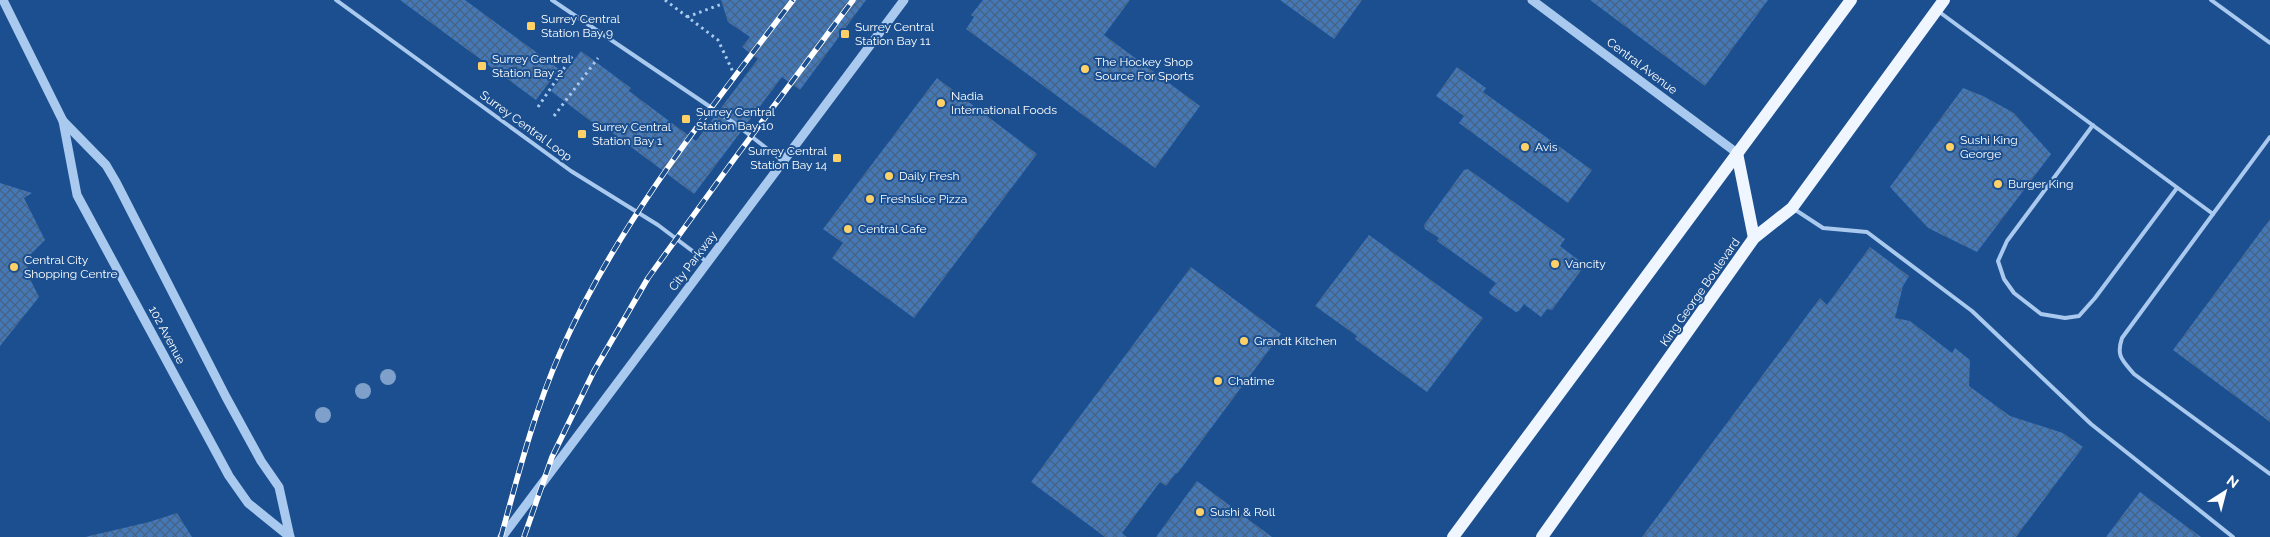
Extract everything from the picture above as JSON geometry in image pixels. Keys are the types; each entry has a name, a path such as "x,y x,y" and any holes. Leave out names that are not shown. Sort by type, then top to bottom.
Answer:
{"main road":[{"path":"1453,537 1851,0"},
{"name":"King George Boulevard","path":"1542,537 1754,238 1792,208 1940,5"},
{"path":"1737,153 1754,238"}],"street":[{"name":"102 Avenue","path":"4,0 63,121 77,195 229,476 248,503 290,537"},
{"name":"City Parkway","path":"502,537 904,0"},
{"name":"Central Avenue","path":"1532,0 1737,153"},
{"name":"102 Avenue","path":"63,121 106,165 116,182 226,396 261,461 279,487 290,537"}],"lane":[{"name":"Surrey Central Loop","path":"336,0 570,171 658,225 707,262"},
{"path":"552,0 734,123 783,161"},
{"path":"2211,0 2270,43"},
{"path":"1940,5 2093,125 2213,214"},
{"path":"2093,125 2007,241 1998,262 2004,278 2014,293 2041,314 2065,318 2079,316 2095,298 2177,188"},
{"path":"2270,137 2122,338 2118,350 2122,360 2134,374 2270,474"},
{"path":"1792,208 1823,228 1866,232 1972,311 2091,424 2233,537"}],"path":[{"path":"665,0 718,40 733,72"},
{"path":"687,17 722,4"},
{"path":"538,107 574,55"},
{"path":"554,116 598,58"}],"building":[{"path":"400,0 465,0 559,69 536,100"},
{"path":"721,0 866,0 800,90 782,77 694,194 603,126 601,129 551,91 581,51 631,88 629,91 696,141 758,59 742,47 750,37 728,22"},
{"path":"983,0 1130,0 1104,35 1200,106 1155,168 966,29 974,17 971,15"},
{"path":"1280,0 1362,0 1334,39"},
{"path":"1590,0 1768,0 1705,86"},
{"name":"Avis","path":"1457,67 1486,88 1483,92 1592,170 1568,203 1459,123 1464,116 1436,96"},
{"path":"937,78 1037,154 914,318 832,258 843,243 823,229"},
{"path":"1963,88 1983,96 2014,113 2051,154 1977,252 1928,228 1890,187"},
{"path":"1468,169 1565,239 1560,246 1585,265 1552,310 1547,309 1541,317 1524,304 1516,312 1490,294 1489,292 1496,283 1437,241 1439,238 1425,229 1424,225 1464,170"},
{"name":"Central City Shopping Centre","path":"0,183 32,193 24,198 45,240 24,261 31,273 29,277 39,297 0,346"},
{"path":"2270,219 2270,422 2173,350"},
{"path":"1369,235 1483,318 1427,392 1355,339 1357,336 1315,306"},
{"path":"1870,247 1909,276 1903,286 1895,318 1910,321 1952,353 1955,348 1970,360 1969,386 2010,416 2063,433 2083,447 2016,537 1642,537 1820,298 1827,305"},
{"path":"1191,267 1281,334 1177,474 1166,486 1160,482 1122,533 1127,537 1105,537 1031,482"},
{"path":"1197,481 1272,537 1156,537"},
{"path":"2140,492 2201,537 2106,537"},
{"path":"177,513 192,537 85,537 149,522"}],"railway":[{"path":"501,537 542,398 560,353 608,259 666,170 793,0"},
{"path":"524,537 552,457 594,371 648,278 853,0"}],"place":[{"name":"Surrey Central Station Bay 9","path":"531,26"},
{"name":"Surrey Central Station Bay 11","path":"845,34"},
{"name":"Surrey Central Station Bay 2","path":"482,66"},
{"name":"The Hockey Shop Source For Sports","path":"1085,69"},
{"name":"Nadia International Foods","path":"941,103"},
{"name":"Surrey Central Station Bay 10","path":"686,119"},
{"name":"Surrey Central Station Bay 1","path":"582,134"},
{"name":"Avis","path":"1525,147"},
{"name":"Sushi King George","path":"1950,147"},
{"name":"Surrey Central Station Bay 14","path":"837,158"},
{"name":"Daily Fresh","path":"889,176"},
{"name":"Burger King","path":"1998,184"},
{"name":"Freshslice Pizza","path":"870,199"},
{"name":"Central Cafe","path":"848,229"},
{"name":"Vancity","path":"1555,264"},
{"name":"Central City Shopping Centre","path":"14,267"},
{"name":"Grandt Kitchen","path":"1244,341"},
{"name":"Chatime","path":"1218,381"},
{"name":"Sushi & Roll","path":"1200,512"}]}
